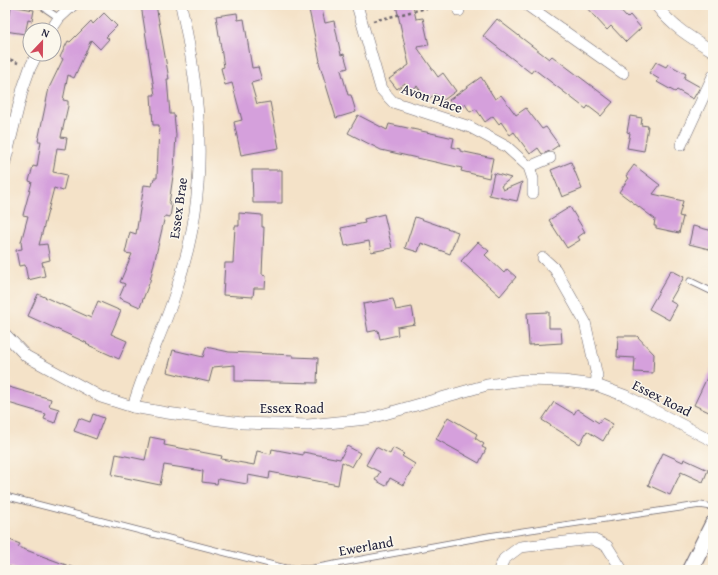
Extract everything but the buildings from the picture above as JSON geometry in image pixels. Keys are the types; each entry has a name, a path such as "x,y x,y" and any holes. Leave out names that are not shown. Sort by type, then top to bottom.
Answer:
{"street":[{"path":"56,22 73,5"},
{"name":"Essex Brae","path":"133,408 138,390 175,295 189,244 195,211 200,153 199,111 189,42 181,5"},
{"name":"Avon Place","path":"357,5 381,89 393,102 470,128 507,147 529,167"},
{"path":"527,5 616,62 623,73"},
{"path":"656,5 663,15 688,37 713,52"},
{"path":"5,162 23,88 33,62"},
{"path":"681,145 713,76"},
{"path":"533,193 534,179 529,167 550,158"},
{"path":"543,258 555,269 585,322 597,376 596,385"},
{"name":"Essex Road","path":"5,334 26,356 102,396 133,408 167,414 242,423 308,425 367,419 487,385 524,380 563,380 596,385 626,396 713,441"},
{"path":"690,570 713,524"},
{"path":"499,570 504,559 520,547 592,539 607,546 622,570"}],"lane":[{"path":"40,5 59,18"},
{"path":"690,281 713,292"},
{"name":"Ewerland","path":"5,496 285,568 308,569 489,536 692,506 700,505 713,507"}],"path":[{"path":"363,24 439,5"}]}
